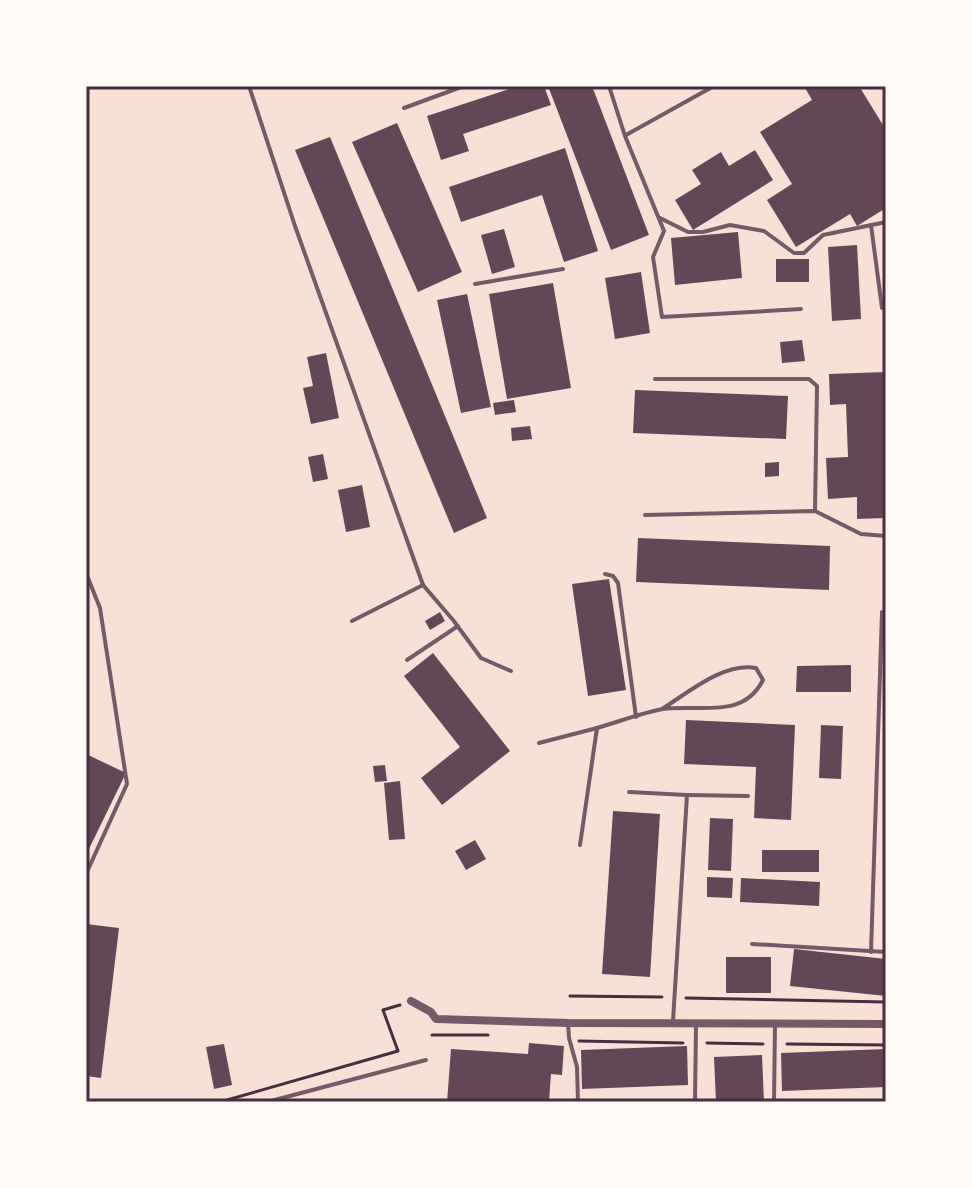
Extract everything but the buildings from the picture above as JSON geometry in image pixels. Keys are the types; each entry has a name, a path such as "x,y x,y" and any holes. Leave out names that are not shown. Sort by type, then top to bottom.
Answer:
{"street":[{"path":"411,1001 431,1012 436,1019 568,1023 886,1024"}],"lane":[{"path":"249,86 295,226 423,585 481,658 511,671"},
{"path":"404,108 464,86"},
{"path":"609,86 625,136 664,231 653,257 662,317 801,309"},
{"path":"625,136 714,86"},
{"path":"658,216 688,232 703,232 730,225 764,231 794,253 804,253 823,235 886,222"},
{"path":"871,225 882,308 886,307"},
{"path":"475,284 563,269"},
{"path":"655,379 809,379 815,382 815,511"},
{"path":"645,515 815,511 861,534 886,536"},
{"path":"86,573 100,608 127,784 86,874"},
{"path":"605,574 613,576 618,583 636,717"},
{"path":"352,621 423,585"},
{"path":"871,952 882,612"},
{"path":"407,660 458,626"},
{"path":"539,743 662,709 740,705 756,694 763,680 756,668 740,665 696,687 662,709"},
{"path":"879,717 886,718"},
{"path":"580,845 597,728"},
{"path":"629,792 748,796"},
{"path":"672,1023 687,795"},
{"path":"752,944 886,952"},
{"path":"568,1023 577,1067 578,1102"},
{"path":"695,1102 696,1023"},
{"path":"774,1102 775,1024"},
{"path":"267,1102 426,1060"}],"path":[{"path":"570,996 886,1002"},
{"path":"220,1102 398,1051 383,1010 411,1001"},
{"path":"432,1035 493,1035"},
{"path":"569,1038 585,1042 886,1045"}]}
